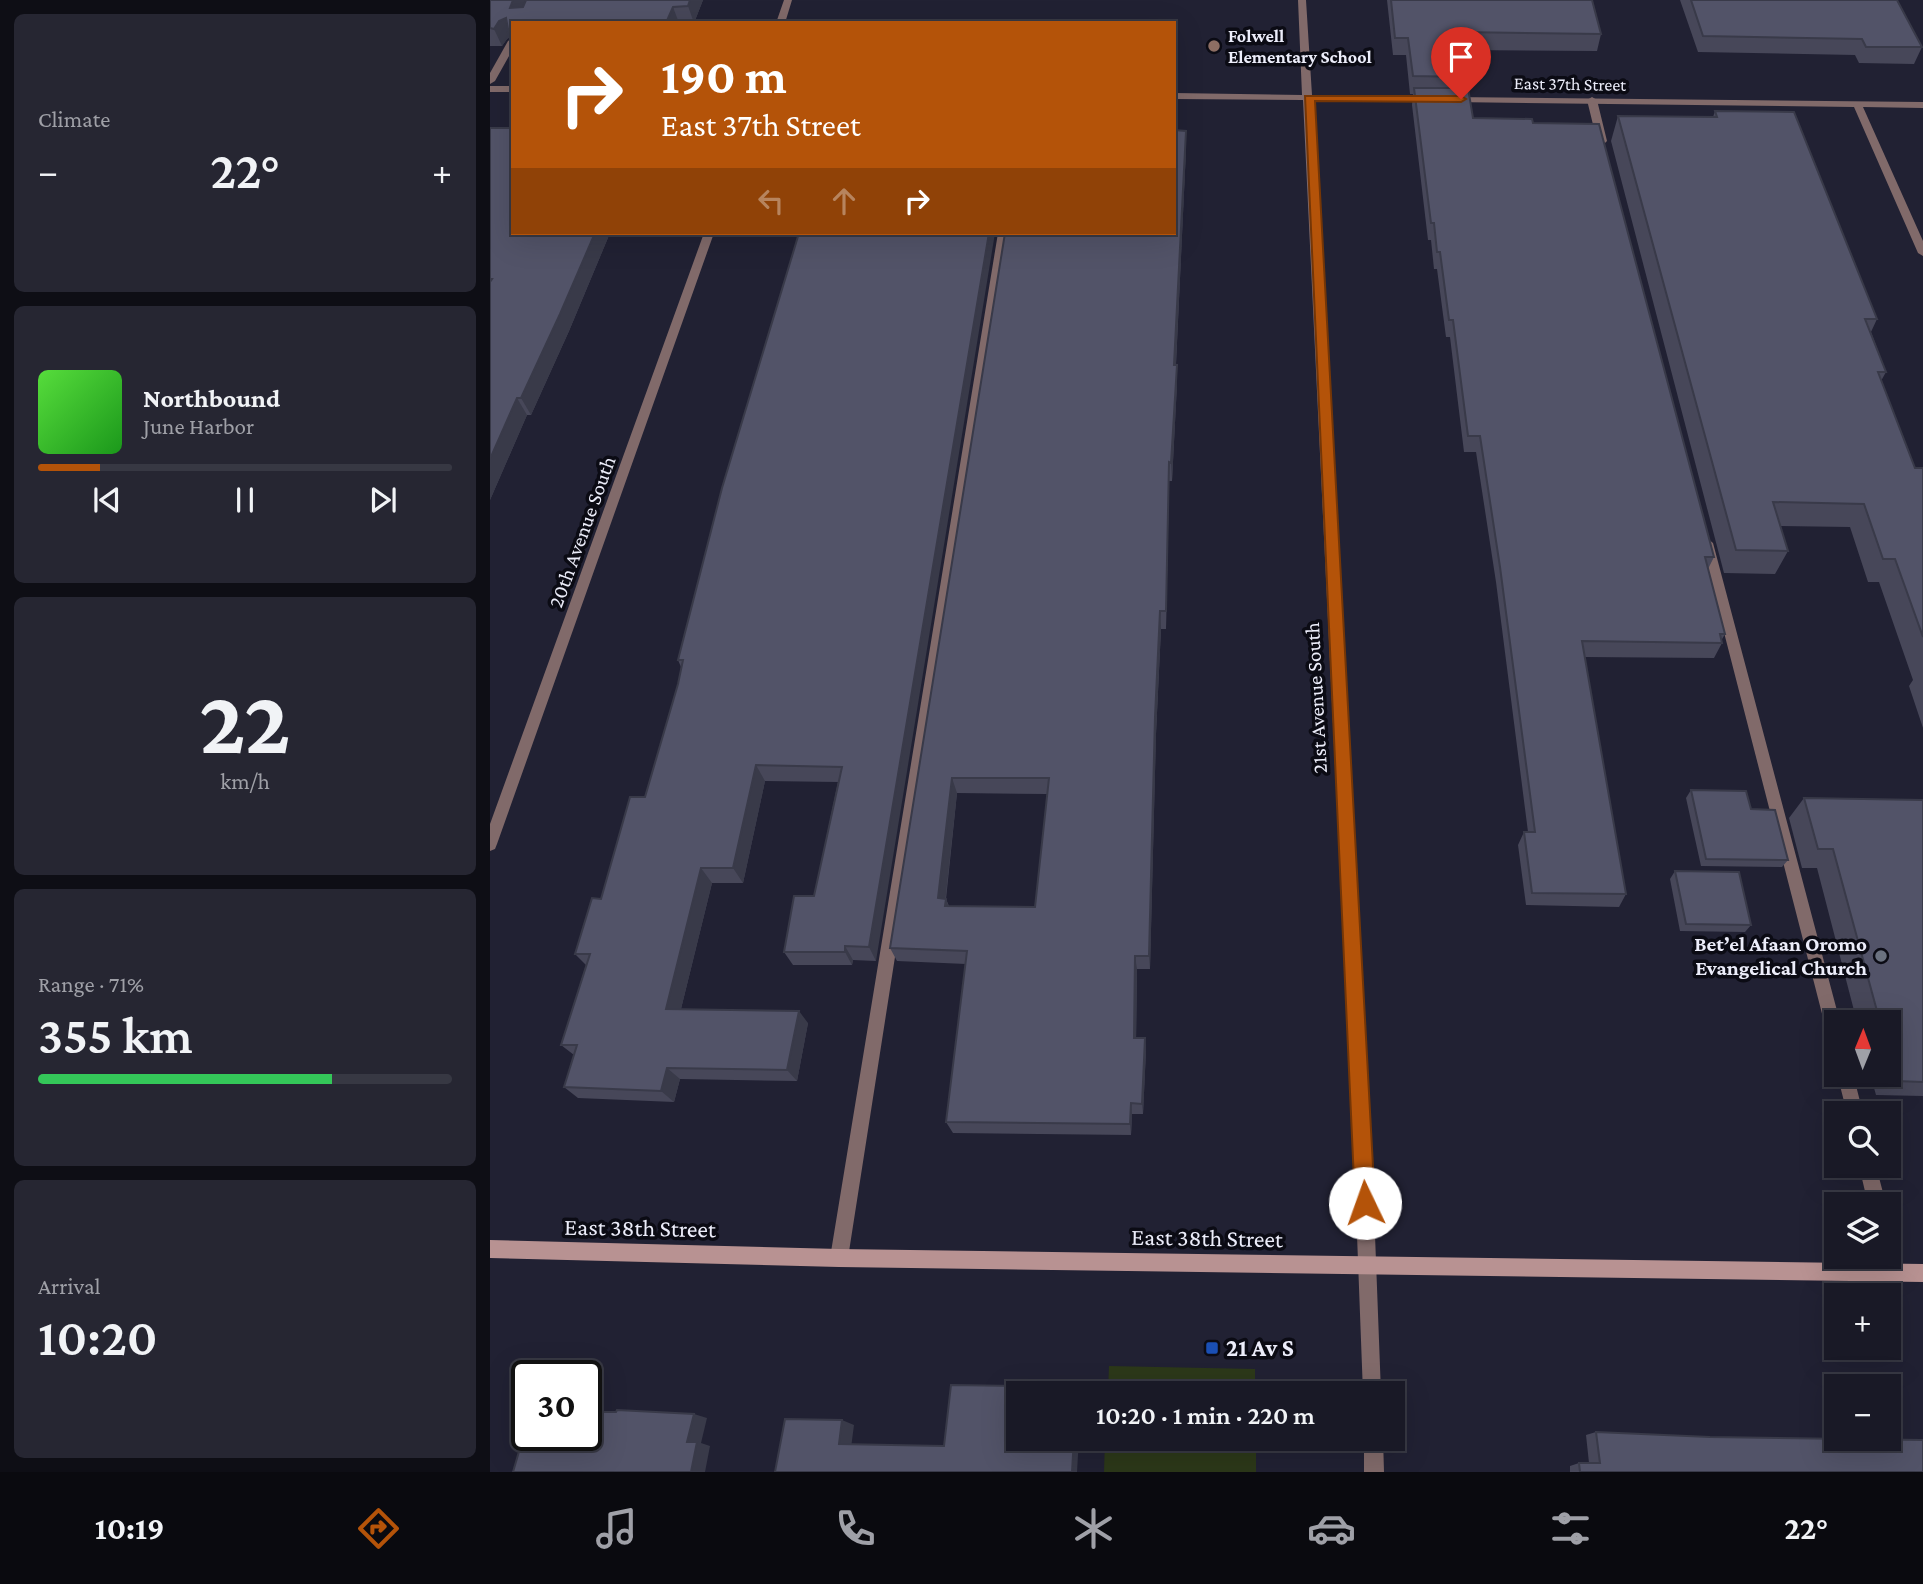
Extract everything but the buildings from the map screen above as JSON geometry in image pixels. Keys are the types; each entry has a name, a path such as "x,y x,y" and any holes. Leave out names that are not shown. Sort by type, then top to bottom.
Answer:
{"street":[{"path":"781,21 788,0"},
{"name":"21st Avenue South","path":"1302,0 1368,1266 1372,1381"},
{"path":"490,81 511,44"},
{"path":"490,89 511,89"},
{"name":"East 37th Street","path":"1176,96 1923,104"},
{"path":"1592,100 1605,151"},
{"path":"1857,104 1923,253"},
{"name":"20th Avenue South","path":"490,844 708,235"},
{"path":"839,1258 1003,235"},
{"path":"1703,527 1829,1010"},
{"name":"East 38th Street","path":"490,1249 839,1258 1923,1273"},
{"path":"1373,1451 1374,1472"}],"green space":[{"path":"1109,1366 1255,1369 1255,1381 1108,1381"},
{"path":"1105,1451 1256,1451 1256,1472 1104,1472"}],"place":[{"name":"Folwell Elementary School","path":"1214,46"},
{"name":"Bet’el Afaan Oromo Evangelical Church","path":"1881,956"},
{"name":"21 Av S","path":"1212,1348"}],"route":[{"path":"1365,1203 1309,98 1461,99"}]}
